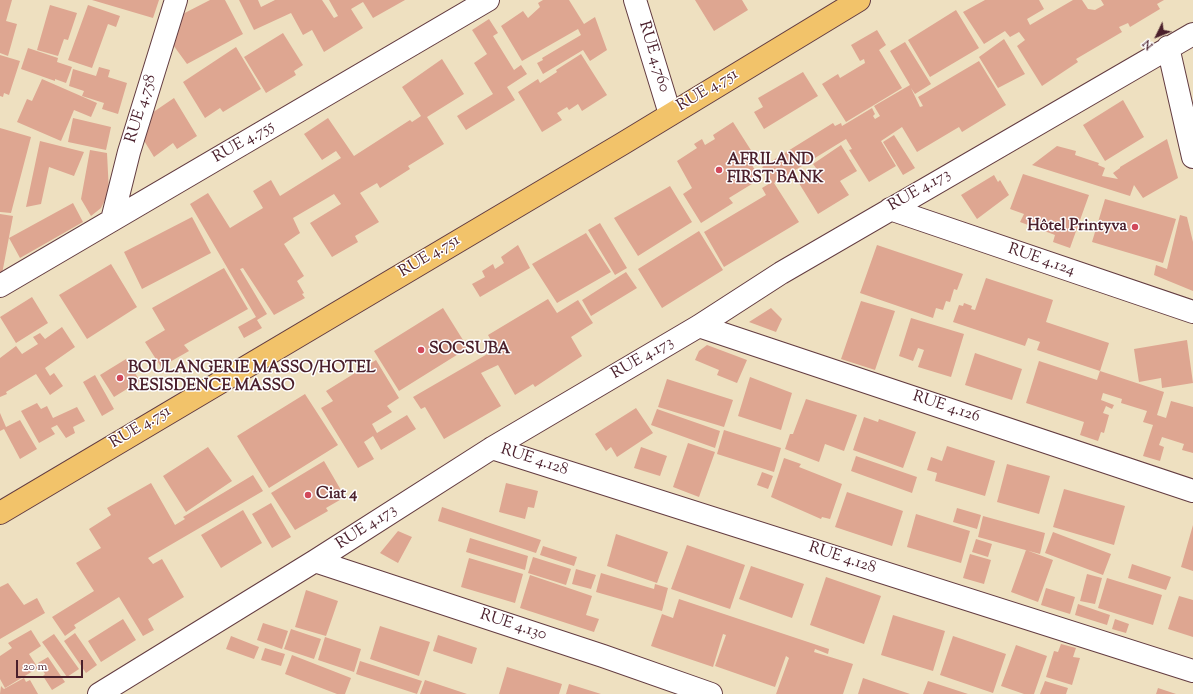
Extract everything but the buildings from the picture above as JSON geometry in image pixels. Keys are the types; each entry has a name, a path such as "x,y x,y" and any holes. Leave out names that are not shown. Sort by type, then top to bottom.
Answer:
{"main road":[{"name":"RUE 4.751","path":"0,513 670,114 854,1"}],"street":[{"name":"RUE 4.758","path":"112,220 128,152 176,0"},
{"name":"RUE 4.755","path":"0,286 488,0"},
{"name":"RUE 4.760","path":"635,0 670,114"},
{"name":"RUE 4.173","path":"105,690 315,561 492,448 699,326 781,272 1168,47 1193,34"},
{"path":"1168,47 1193,157"},
{"name":"RUE 4.124","path":"890,209 1193,312"},
{"name":"RUE 4.126","path":"699,326 1193,491"},
{"name":"RUE 4.128","path":"492,448 1193,671"},
{"name":"RUE 4.130","path":"315,561 604,656 711,694"},
{"path":"105,690 132,694"}],"place":[{"name":"AFRILAND FIRST BANK","path":"719,170"},
{"name":"Hôtel Printyva","path":"1135,227"},
{"name":"SOCSUBA","path":"421,350"},
{"name":"BOULANGERIE MASSO/HOTEL RESISDENCE MASSO","path":"120,378"},
{"name":"Ciat 4","path":"308,495"}]}
